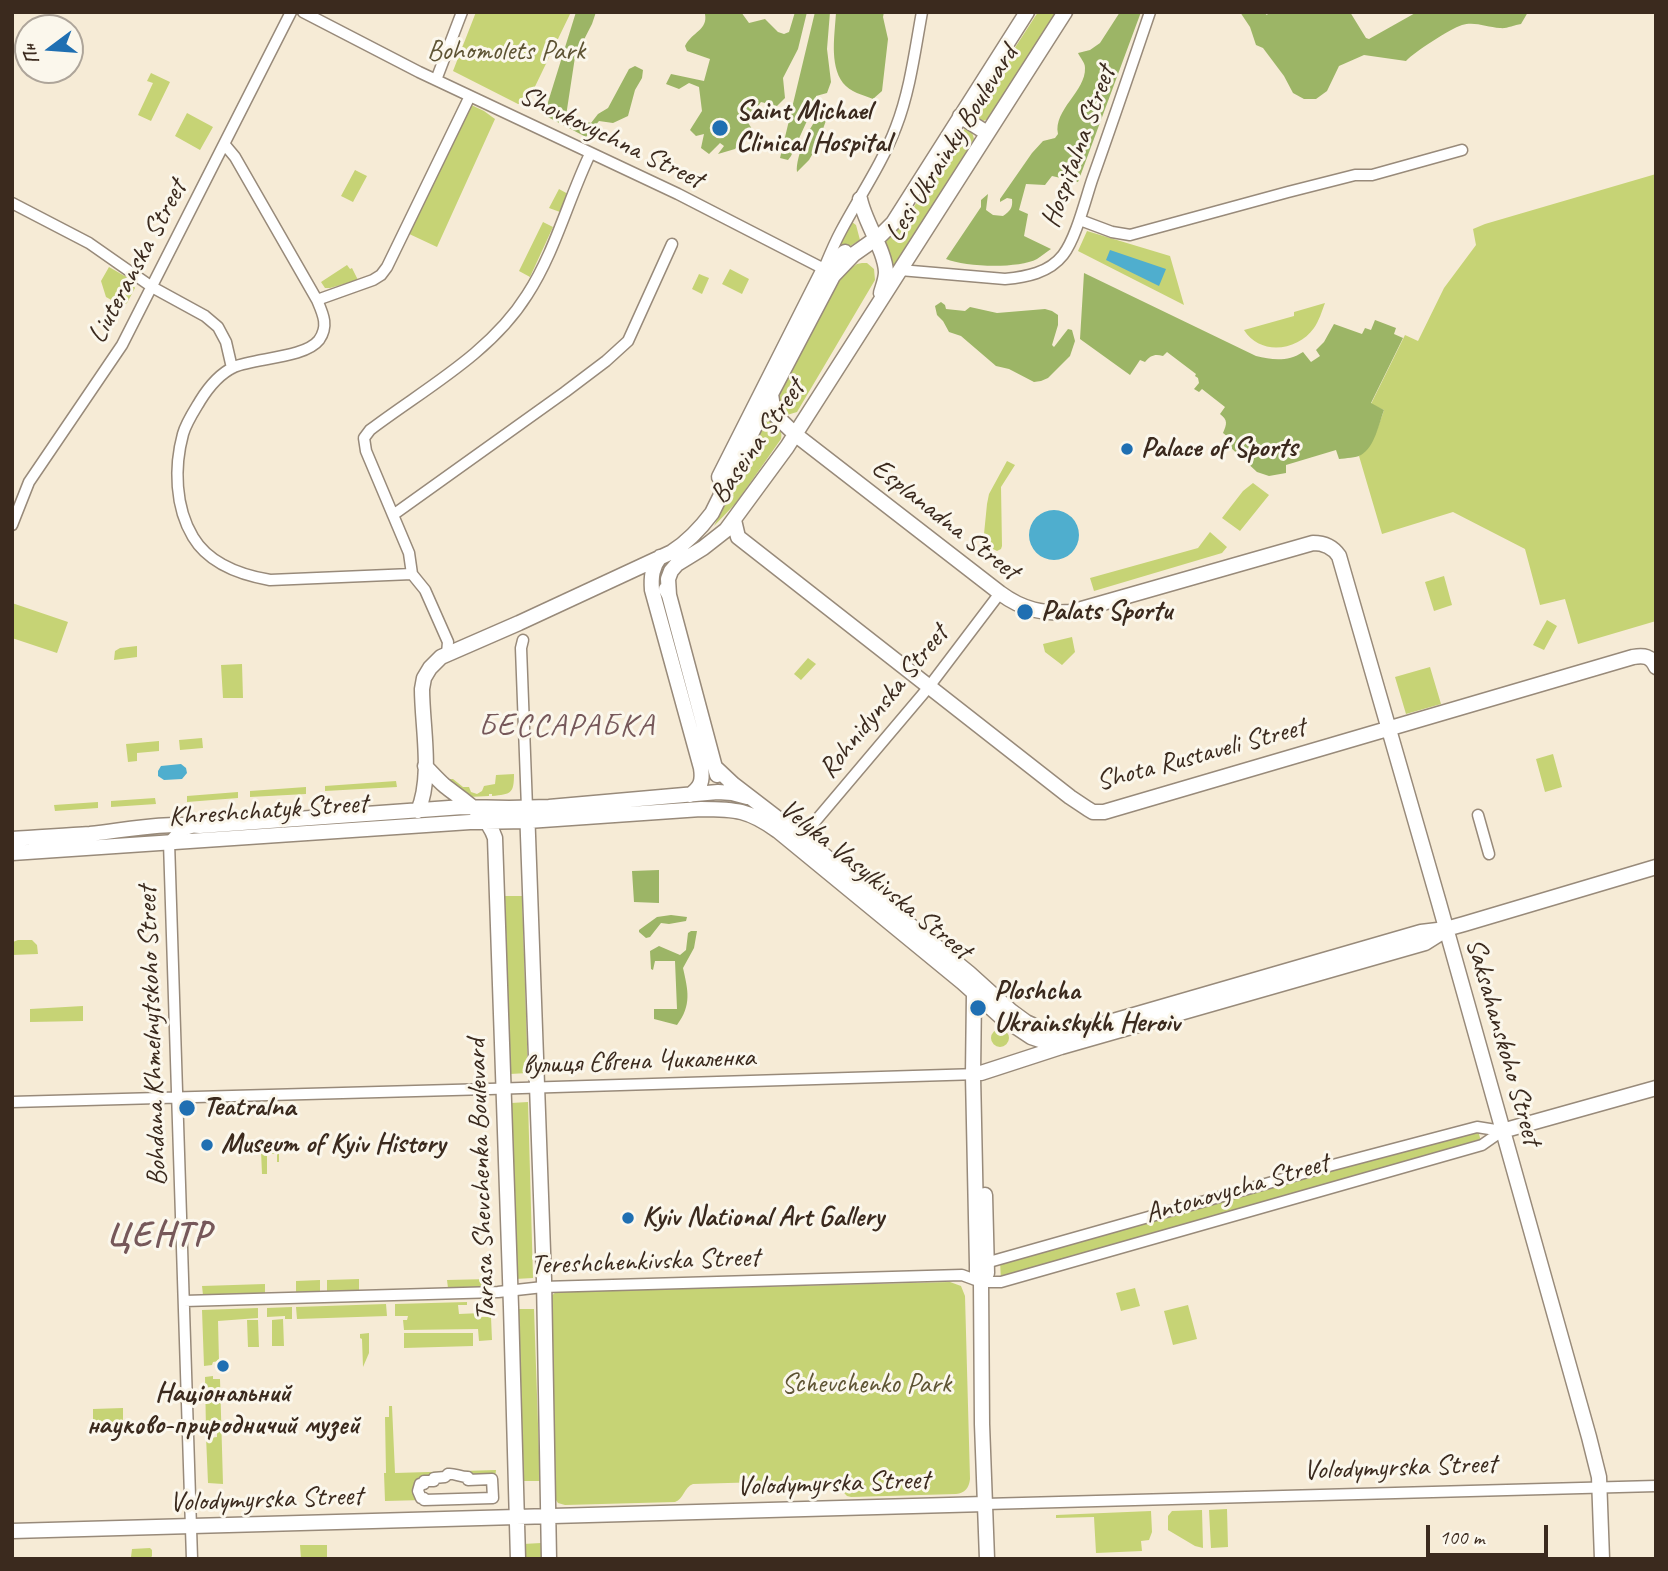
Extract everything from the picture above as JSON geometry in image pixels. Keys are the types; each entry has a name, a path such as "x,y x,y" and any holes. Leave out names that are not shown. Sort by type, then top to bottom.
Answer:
{"main road":[{"name":"Lesi Ukrainky Boulevard","path":"822,294 846,262 891,226 902,211 1027,12"},
{"name":"Lesi Ukrainky Boulevard","path":"881,294 900,270 1065,12"},
{"path":"961,116 987,133"},
{"path":"860,199 886,271 881,294"},
{"path":"849,218 857,216 875,226 891,226"},
{"path":"824,269 847,250 875,239"},
{"path":"846,262 861,257 874,259 880,266 883,277 881,294"},
{"name":"Baseina Street","path":"655,565 688,531 704,508 824,269"},
{"name":"Baseina Street","path":"447,654 635,569 655,565 694,536 712,513 822,294"},
{"name":"Baseina Street","path":"669,595 668,579 671,571 726,530 734,520 796,435 881,294"},
{"path":"771,400 780,415 789,418 813,407"},
{"name":"Esplanadna Street","path":"771,400 776,417 796,435 1012,602 1028,608 1044,612 1072,612 1313,543 1328,546"},
{"name":"Shota Rustaveli Street","path":"734,520 738,537 928,688 1093,812 1104,812 1633,657 1641,656 1652,662"},
{"name":"Saksahanskoho Street","path":"1328,546 1339,556 1589,1437 1599,1477 1602,1559"},
{"path":"655,565 669,595 716,768 718,792 712,803 701,809"},
{"path":"655,565 652,590 701,764 700,786 691,795"},
{"path":"418,811 423,794 425,766 422,689 424,678 430,668 447,654"},
{"name":"Tarasa Shevchenka Boulevard","path":"425,766 473,807 495,838 518,1559"},
{"name":"Velyka Vasylkivska Street","path":"716,768 802,837 979,993 1001,1017 1031,1037 1061,1047 1424,943 1446,929"},
{"name":"Velyka Vasylkivska Street","path":"528,814 718,792 755,800"},
{"name":"Khreshchatyk Street","path":"12,839 178,824 200,826 473,807 528,814"},
{"name":"Velyka Vasylkivska Street","path":"528,814 701,809 727,809 750,814 762,820 979,993 1026,1022 1048,1032 1067,1033 1421,932 1446,929 1656,867"},
{"name":"Khreshchatyk Street","path":"12,853 485,821 528,814"},
{"name":"Tarasa Shevchenka Boulevard","path":"528,814 544,1286 549,1559"},
{"path":"979,993 977,1074 982,1264 977,1273 981,1282 987,1559"},
{"path":"977,1074 1061,1047"},
{"name":"Antonovycha Street","path":"1503,1131 1656,1088"},
{"name":"Volodymyrska Street","path":"12,1531 985,1504"}],"street":[{"name":"Liuteranska Street","path":"12,525 29,482 122,345 291,12"},
{"name":"Shovkovychna Street","path":"303,12 436,80 678,194 824,269"},
{"path":"436,80 462,12"},
{"path":"822,294 824,269 840,233 891,141 904,104 922,12"},
{"name":"Hospitalna Street","path":"900,270 1005,279 1031,275 1052,266 1063,255 1080,220 1150,12"},
{"path":"317,300 381,275 471,96"},
{"path":"225,145 235,157 317,300 325,323 319,339 312,346 232,368 219,377 205,393 184,431 177,470 184,516 196,542 205,551 228,568 252,577 270,580 412,574"},
{"path":"1080,220 1112,232 1130,235 1301,189 1355,176 1372,175 1462,150"},
{"path":"447,654 448,642 425,590 412,574 409,553 366,451 364,438 486,344 527,296 544,264 590,154"},
{"path":"12,204 89,243 152,287 205,316 218,327 226,342 232,368"},
{"path":"394,515 620,350 628,341 672,244"},
{"name":"Rohnidynska Street","path":"802,837 928,688 1000,593"},
{"path":"435,612 455,639 468,645"},
{"path":"523,640 521,648 528,814"},
{"path":"1478,815 1489,854"},
{"path":"169,842 178,832 200,826"},
{"name":"Bohdana Khmelnytskoho Street","path":"169,842 191,1559"},
{"name":"вулиця Євгена Чикаленка","path":"12,1102 977,1074"},
{"name":"Antonovycha Street","path":"982,1264 1477,1127 1503,1131"},
{"name":"Antonovycha Street","path":"981,1282 1001,1282 1482,1145 1503,1131"},
{"name":"Tereshchenkivska Street","path":"184,1301 511,1290 544,1286 962,1275 981,1282"},
{"path":"451,1474 468,1477 468,1480 492,1479 493,1498 424,1500 419,1496 419,1486 424,1484 424,1481 434,1481 434,1478 451,1474"},
{"name":"Volodymyrska Street","path":"985,1504 1656,1486"}],"green space":[{"name":"Bohomolets Park","path":"476,12 571,12 528,101 518,104 453,71"},
{"path":"576,12 596,12 575,57 566,116 591,123 598,114 608,108 629,69 635,66 643,70 628,116 613,123 599,121 586,137 544,115"},
{"path":"702,12 741,12 749,23 765,19 778,32 784,34 789,32 795,12 807,12 798,49 783,78 785,98 777,106 761,102 747,121 752,129 735,149 718,154 724,146 720,143 709,154 701,148 704,134 696,136 690,130 702,111 699,87 689,83 679,89 666,84 671,74 704,81 710,59 687,51 685,46 704,24 705,14"},
{"path":"815,12 830,12 827,49 831,82 827,93 816,96 788,160 780,158"},
{"path":"836,12 884,12 888,39 882,91 873,99 849,89 839,75 834,49"},
{"path":"1038,12 1057,12 988,119 983,121 974,115 974,111"},
{"path":"1120,12 1141,12 1078,182 1052,176 1045,185 1026,184 1019,210 1028,214 1024,236 1051,249 1037,259 1005,266 978,265 946,259 981,207 981,200 988,194 986,210 993,215 1003,216 1010,209 1012,199 1007,198 1000,202 1000,199 1032,153 1043,141 1055,138 1058,134 1060,117 1084,76 1085,68 1078,53 1090,50 1100,43"},
{"path":"1240,12 1263,12 1267,15 1269,12 1350,12 1369,39 1417,12 1528,12 1521,24 1507,27 1462,25 1432,41 1406,61 1364,55 1339,66 1327,91 1316,99 1304,99 1293,93 1263,48 1256,45 1250,27"},
{"path":"151,73 170,82 151,121 138,115 153,83 147,81"},
{"path":"467,103 495,119 437,247 405,232"},
{"path":"824,111 828,112 828,115 816,148 797,172 805,139"},
{"path":"187,113 213,127 200,150 175,136"},
{"path":"965,129 972,132 974,139 893,270 882,246 905,221"},
{"path":"355,170 367,176 353,202 341,196"},
{"path":"1656,174 1656,621 1578,644 1565,599 1540,605 1525,549 1453,512 1382,534 1359,456 1368,447 1384,410 1371,404 1405,335 1418,341 1444,288 1476,245 1473,229"},
{"path":"559,189 568,194 560,212 549,208"},
{"path":"543,222 553,227 530,277 519,271"},
{"path":"852,222 856,225 860,240 842,251 838,248"},
{"path":"1087,231 1170,256 1184,305 1078,251"},
{"path":"867,263 874,269 875,280 797,412 787,415 780,410 777,399 829,294 843,274 857,264"},
{"path":"347,265 352,268 358,280 325,288 321,282"},
{"path":"109,267 130,279 135,288 127,303 122,306 106,297 101,281"},
{"path":"730,269 749,279 742,294 722,284"},
{"path":"1084,273 1256,356 1286,359 1303,352 1311,362 1320,356 1316,350 1334,324 1362,334 1365,328 1371,330 1375,320 1396,328 1394,334 1403,338 1371,403 1384,410 1370,446 1356,457 1339,459 1336,450 1286,465 1286,473 1269,476 1257,472 1229,446 1232,440 1223,433 1226,422 1220,414 1225,407 1202,389 1199,392 1194,389 1199,383 1196,374 1167,352 1163,356 1151,356 1145,362 1140,360 1130,375 1080,339"},
{"path":"699,274 709,278 702,294 692,289"},
{"path":"941,302 946,309 965,311 970,307 997,313 1045,309 1052,311 1058,315 1058,325 1052,345 1054,347 1068,329 1072,330 1075,341 1070,356 1048,378 1034,382 1009,369 996,366 961,336 949,332 937,315 935,306"},
{"path":"1325,303 1314,328 1299,342 1289,346 1269,347 1259,344 1244,330 1294,316 1294,312"},
{"path":"770,421 779,428 781,439 736,503 714,526 764,423"},
{"path":"1007,461 1015,465 1001,487 1002,546 997,551 983,544 987,504 989,494"},
{"path":"1253,483 1269,495 1240,531 1222,518 1243,491"},
{"path":"1210,532 1227,547 1222,553 1094,591 1090,578 1198,548"},
{"path":"1444,576 1452,605 1434,611 1425,582"},
{"path":"12,603 68,622 57,653 12,638"},
{"path":"1547,620 1557,626 1544,650 1533,645"},
{"path":"1072,637 1075,652 1062,665 1045,652 1043,644"},
{"path":"137,646 137,657 114,660 115,651"},
{"path":"808,658 816,664 801,680 794,674"},
{"path":"242,664 243,698 223,698 221,665"},
{"path":"1430,667 1441,704 1406,714 1395,677"},
{"path":"202,738 203,748 180,750 179,740"},
{"path":"159,741 159,751 137,753 137,761 128,762 126,744"},
{"path":"1553,754 1562,787 1545,792 1536,759"},
{"path":"514,774 510,792 492,796 489,794 469,797 445,779 453,779 477,794 484,786 495,784 496,775"},
{"path":"396,781 397,787 325,791 325,786"},
{"path":"306,787 306,794 250,797 250,791"},
{"path":"238,792 238,798 187,802 187,796"},
{"path":"155,798 156,804 111,807 111,801"},
{"path":"98,802 98,808 55,811 54,805"},
{"path":"659,870 659,903 634,902 632,871"},
{"path":"505,896 522,896 528,1073 510,1074"},
{"path":"657,917 687,917 686,921 661,923 650,937 646,938 639,932"},
{"path":"697,931 694,948 683,968 687,990 685,1011 677,1025 654,1019 654,1009 677,1009 675,961 655,961 653,970 650,951 659,946 680,955 686,950 688,933"},
{"path":"32,940 37,945 38,954 12,955 13,942"},
{"path":"83,1006 83,1021 30,1022 30,1009"},
{"path":"996,1029 1004,1029 1009,1038 1007,1045 996,1047 991,1042 991,1034"},
{"path":"528,1102 533,1278 515,1279 511,1103"},
{"path":"1477,1127 1482,1145 1001,1282 1000,1260"},
{"path":"265,1141 286,1141 286,1151 279,1151 279,1162 277,1154 267,1154 267,1174 262,1174 261,1151 265,1151"},
{"path":"359,1279 359,1290 327,1291 327,1280"},
{"path":"490,1279 490,1284 484,1287 448,1288 447,1280"},
{"path":"320,1280 320,1291 296,1292 296,1281"},
{"name":"Schevchenko Park","path":"950,1282 961,1286 965,1296 970,1479 964,1491 956,1494 851,1497 832,1480 693,1484 675,1502 565,1505 558,1503 554,1497 550,1297 556,1292"},
{"path":"265,1284 265,1293 203,1295 202,1286"},
{"path":"1135,1288 1140,1306 1121,1311 1116,1293"},
{"path":"467,1302 467,1305 458,1305 459,1314 481,1313 481,1317 491,1317 492,1340 479,1341 478,1329 404,1330 403,1320 407,1320 408,1316 395,1316 395,1304"},
{"path":"386,1304 387,1316 297,1319 296,1307"},
{"path":"1188,1305 1197,1339 1173,1345 1164,1311"},
{"path":"292,1307 292,1319 285,1319 285,1316 267,1317 267,1308"},
{"path":"258,1308 258,1318 218,1321 219,1361 204,1366 202,1310"},
{"path":"516,1309 534,1309 540,1481 521,1481"},
{"path":"283,1319 284,1346 272,1346 272,1320"},
{"path":"247,1320 258,1320 259,1347 248,1347"},
{"path":"369,1333 369,1353 363,1367 360,1334"},
{"path":"404,1333 473,1333 473,1346 404,1348"},
{"path":"213,1376 213,1379 220,1379 223,1484 208,1483 206,1436 217,1437 217,1427 209,1427 209,1430 206,1430 205,1377"},
{"path":"389,1406 392,1406 395,1473 496,1470 495,1478 457,1477 420,1484 424,1500 385,1501 385,1417 389,1417"},
{"path":"123,1408 123,1426 99,1426 93,1422 93,1409"},
{"path":"1227,1509 1228,1547 1211,1548 1209,1510"},
{"path":"1202,1510 1203,1548 1168,1530 1168,1516 1172,1511"},
{"path":"1151,1511 1152,1532 1149,1540 1141,1541 1142,1551 1096,1553 1094,1517 1056,1518 1056,1515"},
{"path":"541,1543 541,1559 523,1559 523,1544"},
{"path":"300,1545 327,1545 327,1559 301,1559"},
{"path":"150,1548 150,1559 131,1557 132,1549"}],"water":[{"path":"1110,250 1166,269 1159,286 1106,260"},
{"path":"1054,510 1072,517 1079,535 1072,553 1054,560 1036,553 1029,535 1036,517"},
{"path":"181,764 187,773 182,779 164,780 158,776 161,766"}],"place":[{"name":"Saint Michael Clinical Hospital","path":"720,128"},
{"name":"Palace of Sports","path":"1127,449"},
{"name":"Palats Sportu","path":"1025,612"},
{"name":"Ploshcha Ukrainskykh Heroiv","path":"978,1008"},
{"name":"Teatralna","path":"187,1108"},
{"name":"Museum of Kyiv History","path":"207,1145"},
{"name":"Kyiv National Art Gallery","path":"628,1218"},
{"name":"Національний науково-природничий музей","path":"223,1366"}],"district":[{"name":"БЕССАРАБКА","path":"567,727"},
{"name":"ЦЕНТР","path":"159,1236"}]}
